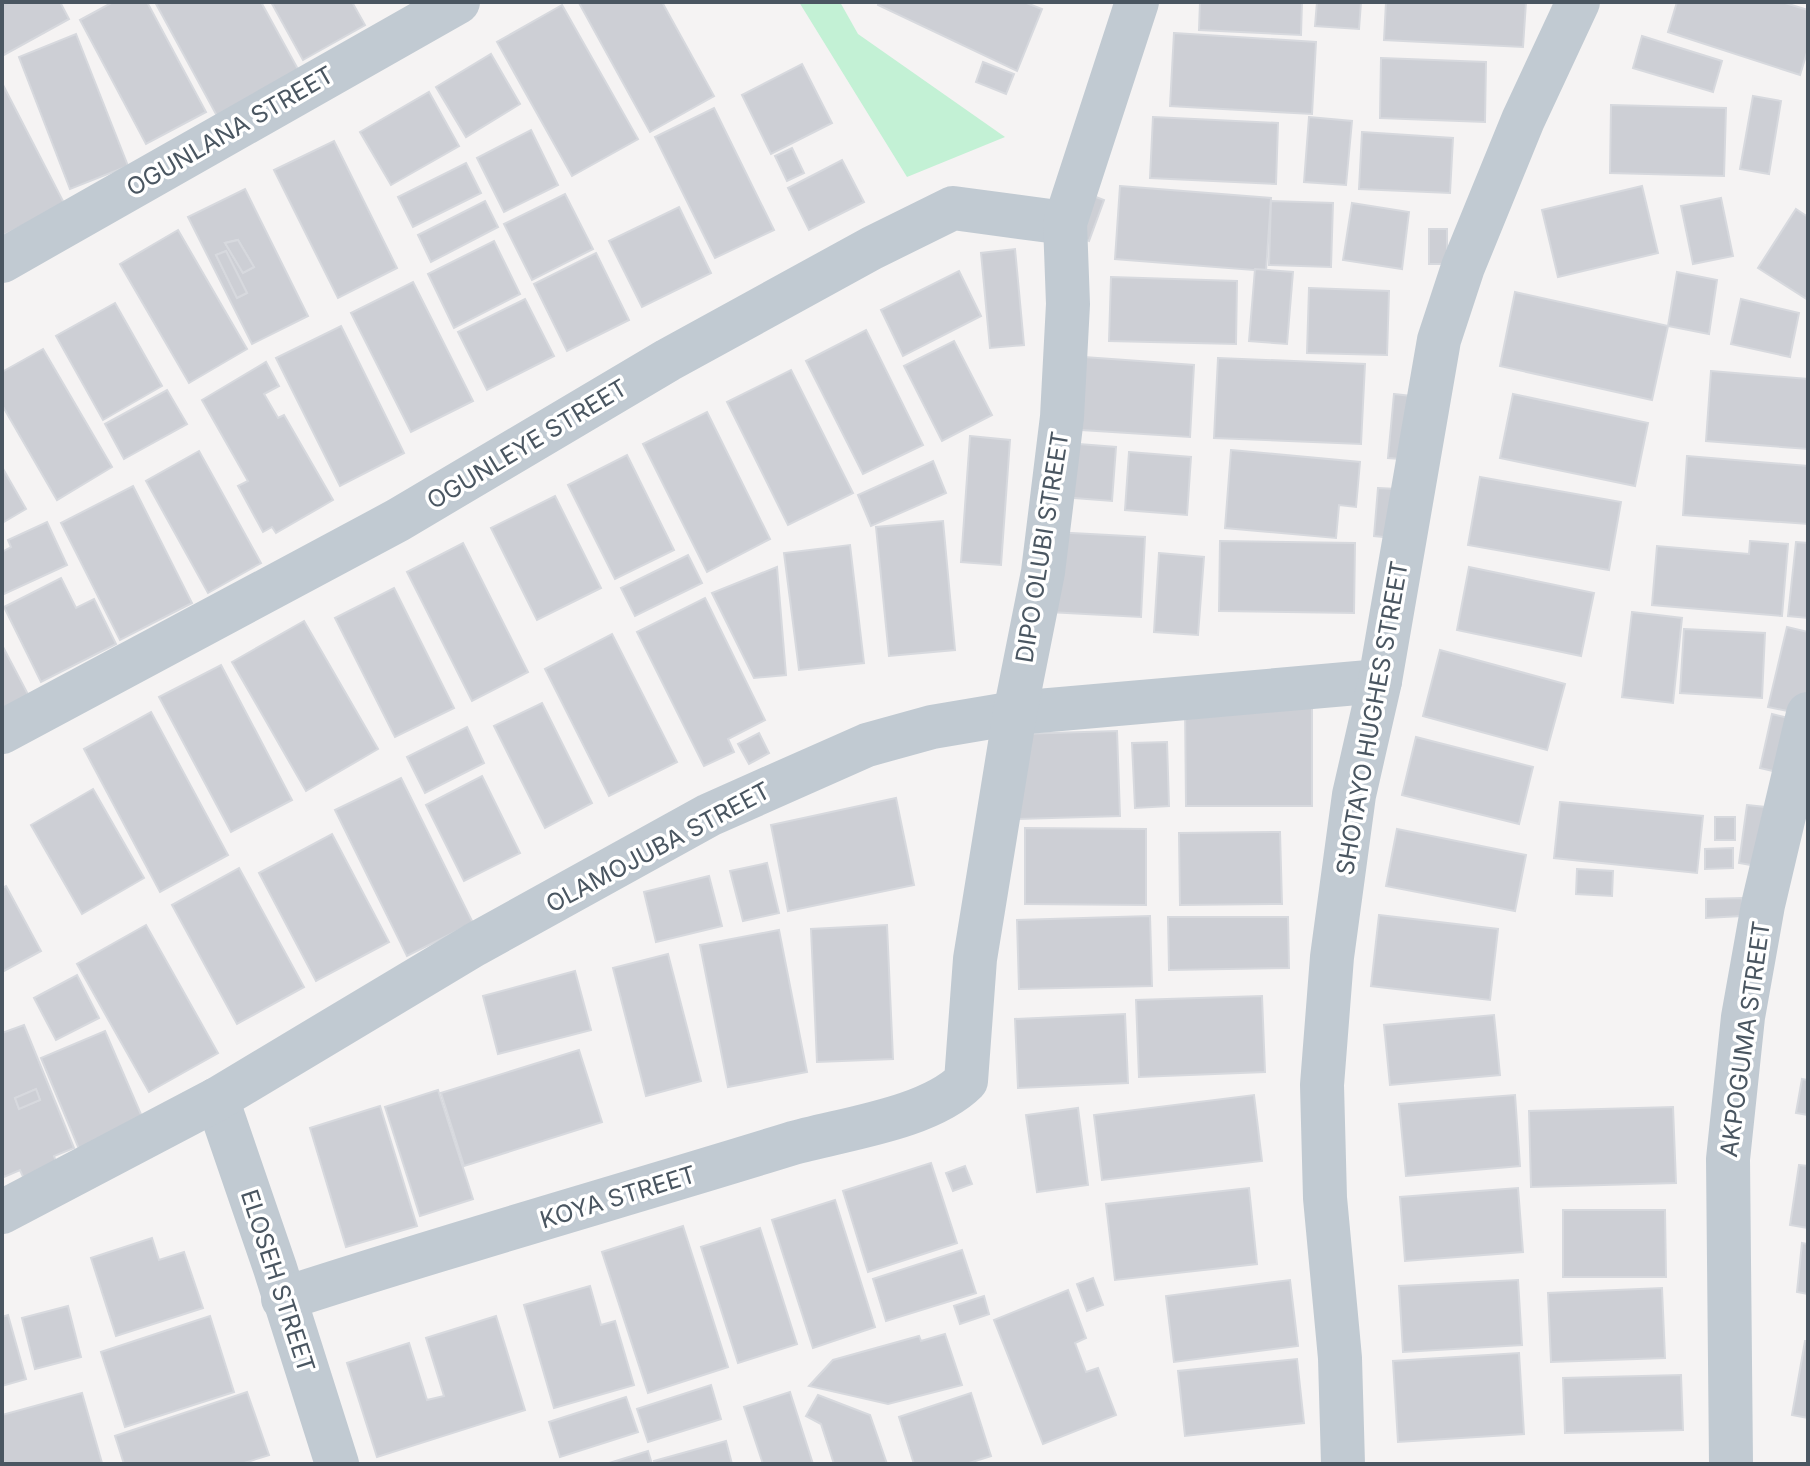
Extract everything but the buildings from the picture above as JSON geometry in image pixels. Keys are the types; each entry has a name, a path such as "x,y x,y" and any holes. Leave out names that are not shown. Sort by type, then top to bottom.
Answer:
{"street":[{"name":"OGUNLANA STREET","path":"2,261 458,2"},
{"name":"DIPO OLUBI STREET","path":"953,1094 966,1081 975,959 1015,713 1043,572 1062,417 1068,304 1065,223 1137,2"},
{"name":"SHOTAYO HUGHES STREET","path":"1343,1464 1340,1358 1325,1198 1322,1085 1332,957 1354,795 1380,681 1439,340 1463,267 1523,120 1578,2"},
{"name":"OGUNLEYE STREET","path":"2,732 398,520 668,360 872,248 953,208 1065,223"},
{"name":"OLAMOJUBA STREET","path":"2,1212 217,1099 474,945 709,815 867,745 932,727 1015,713 1380,681"},
{"name":"AKPOGUMA STREET","path":"1731,1464 1728,1159 1731,1128 1743,1017 1763,905 1808,714"},
{"name":"KOYA STREET","path":"283,1299 804,1140 917,1110 953,1094"},
{"name":"ELOSEH STREET","path":"217,1099 337,1464"}],"green space":[{"path":"799,2 840,2 858,34 1005,137 907,177"}]}
